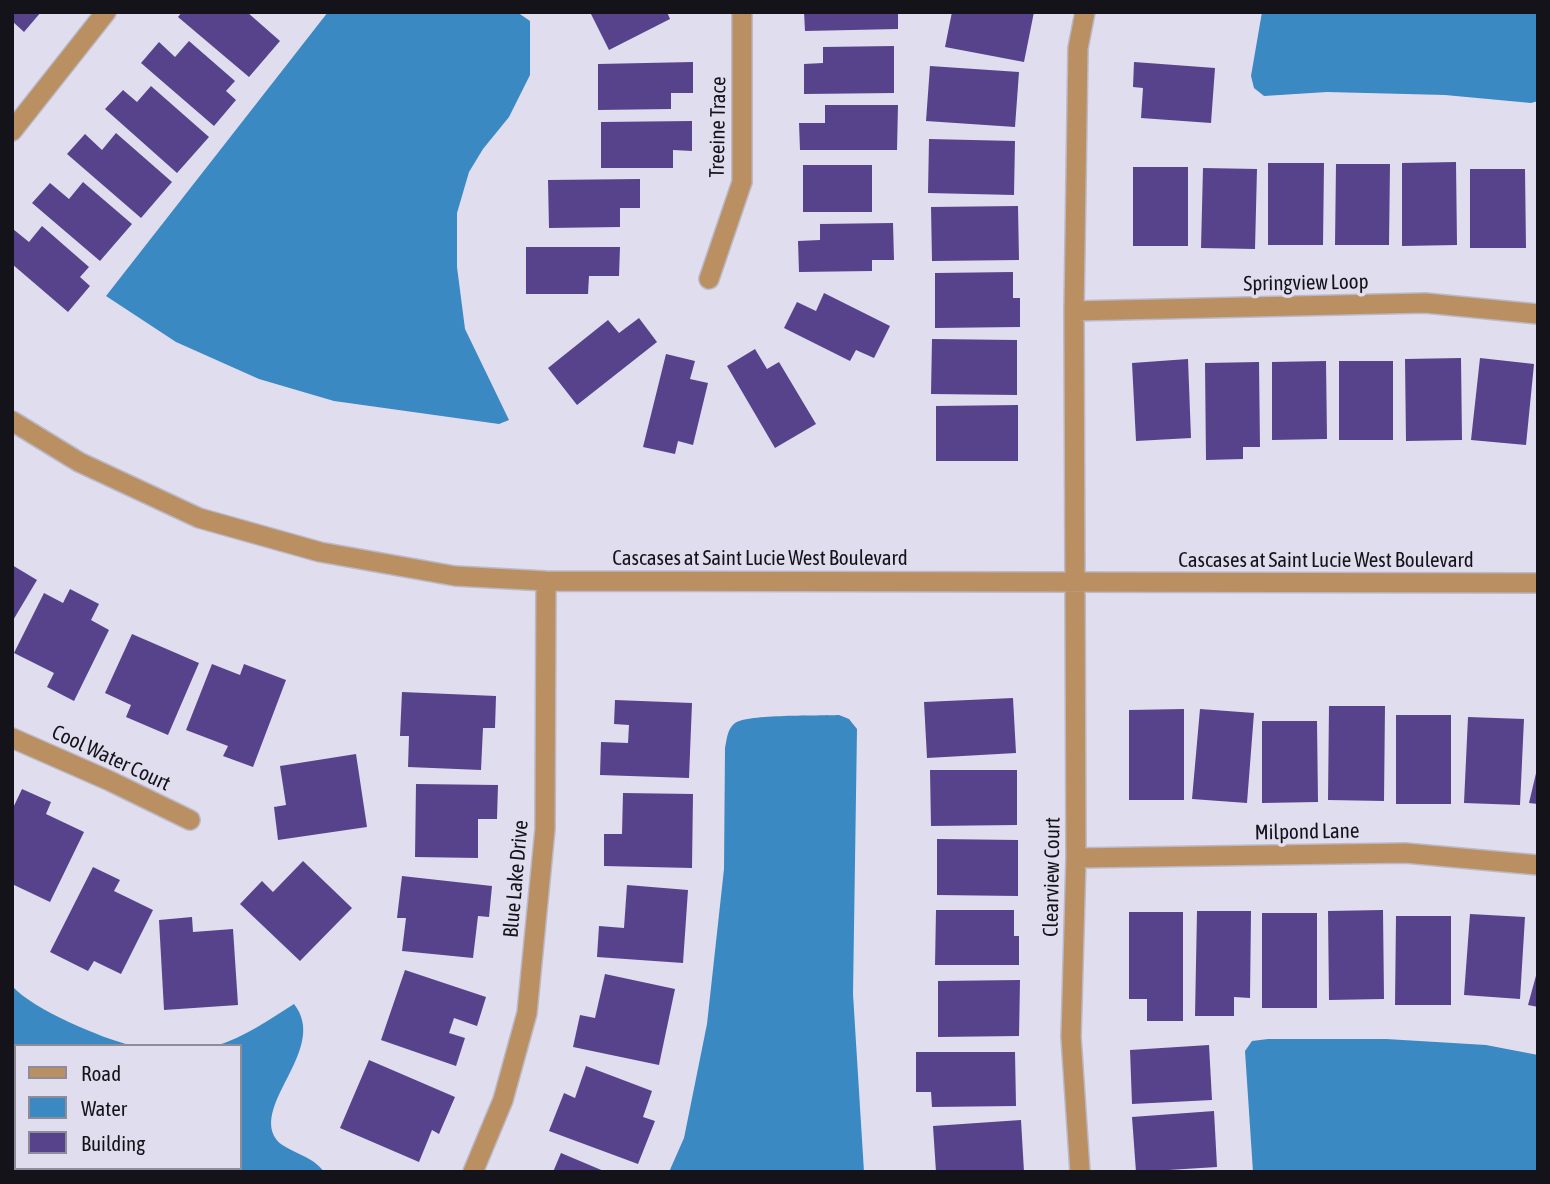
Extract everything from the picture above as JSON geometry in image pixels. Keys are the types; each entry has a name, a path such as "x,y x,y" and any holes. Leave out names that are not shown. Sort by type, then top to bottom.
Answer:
{"street":[{"path":"12,131 106,12"},
{"name":"Treeine Trace","path":"709,279 742,181 743,12"},
{"path":"1074,582 1078,48 1085,12"},
{"name":"Springview Loop","path":"1074,311 1425,303 1538,314"},
{"name":"Cascases at Saint Lucie West Boulevard","path":"12,421 79,462 199,518 333,554 455,576 546,580 1538,583"},
{"name":"Blue Lake Drive","path":"473,1172 503,1100 527,1013 545,829 546,580"},
{"name":"Clearview Court","path":"1074,582 1076,858 1071,1037 1080,1172"},
{"name":"Cool Water Court","path":"12,738 190,820"},
{"name":"Milpond Lane","path":"1076,858 1405,853 1538,865"}],"water":[{"path":"328,12 517,12 530,21 530,75 509,117 483,149 469,172 457,213 457,267 465,329 509,420 499,424 334,401 259,379 176,342 106,296"},
{"path":"1262,12 1538,12 1538,101 1531,103 1445,95 1327,92 1264,96 1254,88 1251,76"},
{"path":"839,715 849,719 857,729 853,994 864,1172 669,1172 684,1138 707,1024 724,869 725,748 729,731 735,723 754,718"},
{"path":"12,986 36,1004 69,1022 127,1044 14,1044 14,1170 242,1170 242,1044 221,1044 246,1033 294,1004 302,1021 303,1039 280,1092 271,1125 280,1143 313,1161 324,1172 12,1172"},
{"path":"1386,1039 1486,1045 1538,1055 1538,1172 1253,1172 1245,1051 1252,1041"}],"building":[{"path":"12,12 41,12 24,32 12,21"},
{"path":"182,12 247,12 280,41 249,77 178,17"},
{"path":"590,12 667,12 670,19 609,50"},
{"path":"804,12 898,12 898,29 805,31"},
{"path":"952,12 1034,12 1024,62 945,47"},
{"path":"189,41 235,81 226,91 236,100 214,126 141,63 159,42 175,57"},
{"path":"894,46 894,93 804,94 804,64 823,63 823,47"},
{"path":"693,62 693,93 671,93 671,109 598,110 598,64"},
{"path":"1134,62 1215,68 1211,123 1141,118 1143,88 1133,87"},
{"path":"930,66 1019,72 1015,127 926,121"},
{"path":"151,86 209,137 177,173 105,109 123,90 137,102"},
{"path":"825,105 898,105 897,150 800,150 799,123 825,123"},
{"path":"692,121 692,151 673,150 673,168 601,168 601,122"},
{"path":"116,133 172,182 141,218 67,154 85,134 102,150"},
{"path":"929,139 1015,141 1014,195 928,193"},
{"path":"1456,162 1457,245 1402,246 1402,163"},
{"path":"1268,163 1324,163 1323,245 1268,245"},
{"path":"1336,164 1390,164 1389,245 1335,245"},
{"path":"803,165 872,165 872,212 803,212"},
{"path":"1133,167 1188,167 1188,246 1133,246"},
{"path":"1203,168 1257,169 1255,249 1201,248"},
{"path":"1470,169 1525,169 1526,248 1470,248"},
{"path":"640,179 640,208 620,208 620,227 549,228 548,180"},
{"path":"83,182 132,224 100,261 32,203 50,183 69,199"},
{"path":"1018,206 1019,260 932,261 931,207"},
{"path":"893,223 894,260 872,260 872,271 799,272 798,241 820,240 820,224"},
{"path":"42,226 89,267 80,277 90,286 68,312 12,264 12,230 29,242"},
{"path":"526,247 620,247 619,276 589,276 588,294 526,294"},
{"path":"1013,272 1013,298 1020,298 1020,327 935,328 935,273"},
{"path":"824,293 890,326 874,358 856,350 850,361 784,328 797,302 816,311"},
{"path":"639,318 657,342 577,405 548,368 608,320 619,333"},
{"path":"932,339 1017,340 1017,395 931,394"},
{"path":"755,349 767,369 779,362 816,424 775,448 727,366"},
{"path":"666,354 695,361 690,379 708,383 693,445 678,441 675,454 643,447"},
{"path":"1461,358 1462,440 1406,441 1405,359"},
{"path":"1480,358 1534,364 1526,445 1471,440"},
{"path":"1188,359 1191,438 1136,441 1132,363"},
{"path":"1326,361 1327,439 1272,440 1272,362"},
{"path":"1339,361 1393,361 1393,440 1339,440"},
{"path":"1259,362 1260,447 1243,447 1243,459 1206,460 1205,363"},
{"path":"1018,405 1018,461 936,461 936,406"},
{"path":"12,565 37,580 12,622"},
{"path":"70,589 99,604 91,620 109,630 74,701 47,687 54,673 14,653 44,593 63,603"},
{"path":"132,634 199,663 168,735 126,717 131,705 105,693"},
{"path":"212,664 240,675 244,664 286,680 253,767 223,756 228,746 186,730"},
{"path":"402,692 496,696 495,728 483,728 481,770 408,767 409,736 400,736"},
{"path":"1013,698 1016,753 927,758 924,702"},
{"path":"615,700 692,703 689,778 600,775 601,742 628,743 629,725 614,724"},
{"path":"1329,706 1385,706 1384,801 1328,800"},
{"path":"1184,709 1184,800 1129,800 1129,710"},
{"path":"1200,709 1254,713 1247,803 1192,799"},
{"path":"1396,715 1451,715 1451,804 1396,804"},
{"path":"1468,717 1524,719 1520,805 1464,803"},
{"path":"1262,721 1317,721 1318,802 1262,803"},
{"path":"356,754 367,827 278,840 274,807 286,805 280,766"},
{"path":"1538,769 1538,804 1529,803"},
{"path":"930,770 1017,770 1017,825 931,826"},
{"path":"416,784 498,785 497,819 478,819 478,858 415,857"},
{"path":"22,789 51,802 46,814 84,832 50,902 12,884 12,810"},
{"path":"623,793 693,794 692,868 604,866 604,834 622,834"},
{"path":"937,839 1018,840 1018,896 937,895"},
{"path":"303,861 352,908 300,961 240,904 262,881 273,892"},
{"path":"93,867 120,880 114,891 153,910 121,974 94,961 88,971 50,952"},
{"path":"402,876 492,886 489,917 478,916 473,958 402,951 406,918 397,918"},
{"path":"627,885 688,890 683,963 597,957 599,926 624,928"},
{"path":"936,910 1014,910 1014,936 1019,936 1019,965 935,965"},
{"path":"1383,910 1384,999 1329,1000 1328,911"},
{"path":"1197,911 1251,911 1250,998 1234,997 1234,1016 1195,1016"},
{"path":"1129,912 1183,912 1183,1021 1147,1021 1147,999 1129,999"},
{"path":"1262,913 1317,913 1317,1008 1262,1008"},
{"path":"1470,914 1525,917 1520,999 1464,995"},
{"path":"1396,916 1451,916 1451,1005 1395,1005"},
{"path":"192,917 193,932 233,929 238,1005 164,1010 159,920"},
{"path":"405,970 486,997 477,1026 454,1018 449,1033 465,1038 456,1066 381,1040"},
{"path":"1538,972 1538,1007 1528,1005"},
{"path":"605,974 675,989 659,1065 573,1047 580,1015 595,1018"},
{"path":"1020,980 1019,1036 938,1037 938,981"},
{"path":"1209,1045 1212,1100 1132,1104 1130,1050"},
{"path":"916,1052 1015,1052 1016,1106 932,1107 931,1092 916,1092"},
{"path":"369,1060 455,1097 439,1134 432,1130 419,1162 340,1128"},
{"path":"586,1066 652,1091 643,1117 655,1121 638,1164 549,1131 564,1093 575,1098"},
{"path":"1214,1111 1217,1167 1136,1172 1132,1117"},
{"path":"1021,1120 1024,1172 936,1172 933,1126"},
{"path":"561,1153 606,1172 553,1172"}]}
